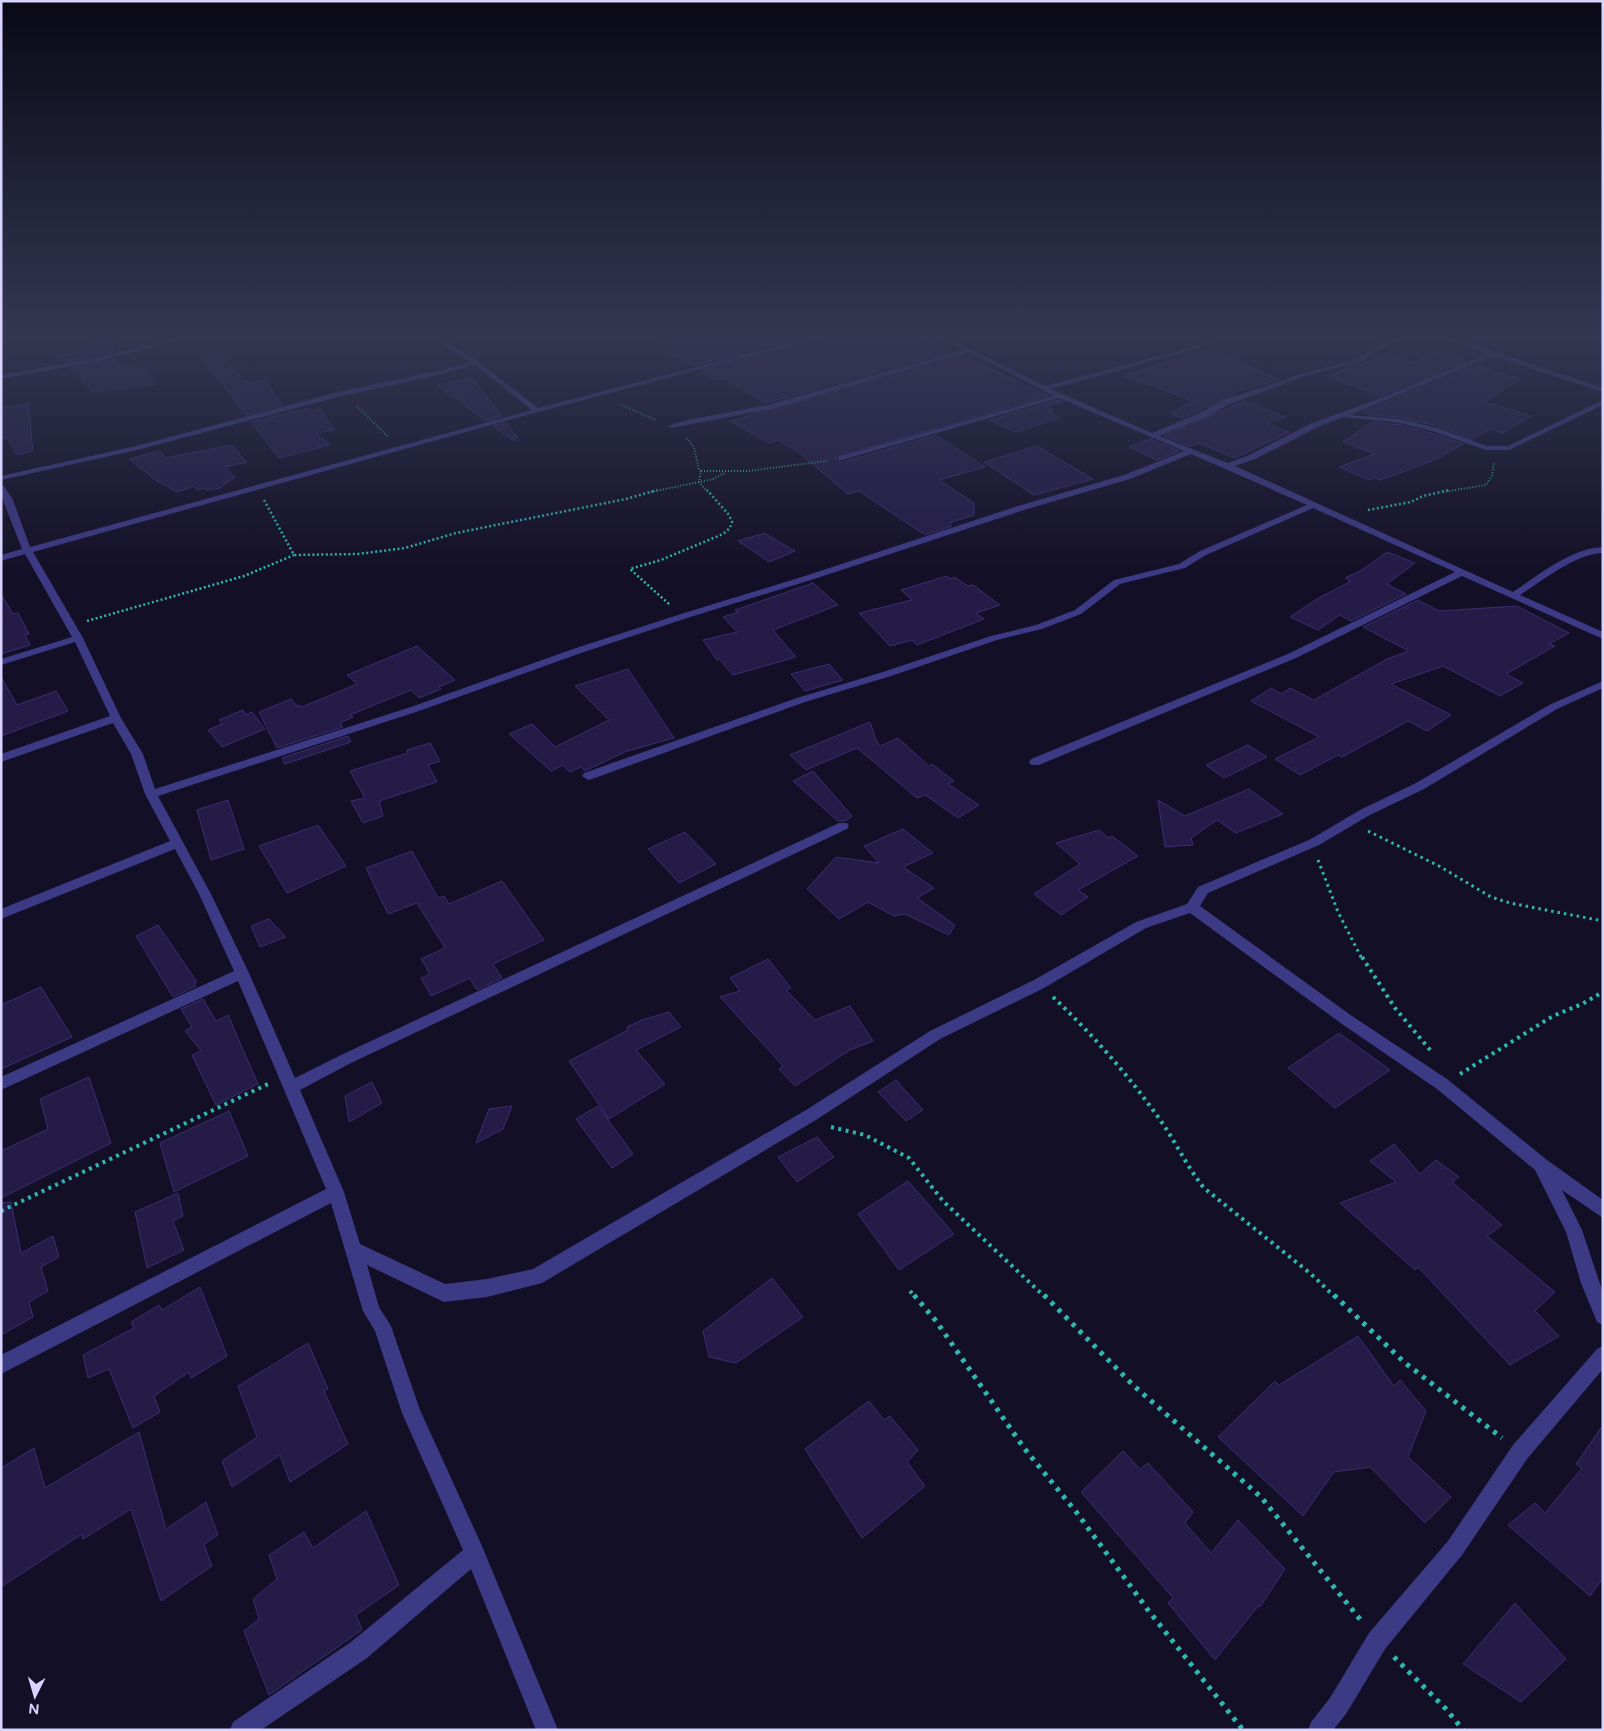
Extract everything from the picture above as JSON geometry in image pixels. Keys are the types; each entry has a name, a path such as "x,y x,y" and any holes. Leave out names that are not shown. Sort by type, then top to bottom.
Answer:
{"street":[{"path":"1,478 137,448 270,413"},
{"path":"1,558 254,487 531,413"},
{"path":"671,426 692,420 739,413"},
{"path":"841,459 1002,413"},
{"path":"1099,413 1190,452 1228,466 1603,636"},
{"path":"1152,436 1207,413"},
{"path":"1228,466 1252,457 1315,424 1348,413"},
{"path":"1338,417 1361,416 1396,420 1486,448 1498,449 1509,448 1581,413"},
{"path":"151,794 415,709 577,651 684,616 811,577 1020,508 1105,485 1190,452"},
{"path":"4,497 27,550 75,632 116,718 137,754 151,794 205,894 242,973 336,1192 372,1311 382,1326 411,1413 475,1553 547,1730"},
{"path":"588,776 801,700 887,674 994,638 1039,627 1078,612 1117,582 1182,566 1203,553 1313,505"},
{"path":"1512,596 1581,554 1596,549 1603,550"},
{"path":"1035,762 1292,656 1462,572"},
{"path":"1,662 75,632"},
{"path":"354,1250 444,1293 487,1288 536,1277 798,1123 935,1035 1039,984 1141,925 1192,907 1203,890 1315,842 1420,786 1553,707 1603,684"},
{"path":"1,758 116,718"},
{"path":"289,1081 355,1054 843,826"},
{"path":"1,914 178,843"},
{"path":"1192,907 1348,1020 1442,1084 1541,1165 1603,1210"},
{"path":"1,1084 242,973"},
{"path":"1541,1165 1574,1230 1590,1284 1603,1316"},
{"path":"1,1365 336,1192"},
{"path":"1318,1730 1338,1706 1377,1641 1455,1548 1520,1452 1603,1355"},
{"path":"241,1730 359,1650 475,1553"}],"path":[{"path":"366,413 398,449"},
{"path":"638,413 671,426 691,441 699,470 701,471 699,482"},
{"path":"1336,515 1375,510 1451,490 1486,485 1492,476 1498,449"},
{"path":"701,471 725,473 841,459"},
{"path":"75,632 144,606 272,566 294,555 348,554 396,549 421,544 457,532 626,499 645,493 713,479 725,473"},
{"path":"684,616 630,569 682,552 723,534 730,528 732,522 729,515 699,482"},
{"path":"254,487 294,555"},
{"path":"1350,822 1439,866 1491,897 1510,904 1603,921"},
{"path":"1315,842 1318,860 1348,934 1380,986 1421,1041 1435,1055"},
{"path":"1039,984 1099,1045 1142,1094 1165,1126 1195,1178 1204,1188 1311,1274 1404,1362 1520,1452"},
{"path":"1442,1084 1553,1016 1582,1004 1603,992"},
{"path":"1,1211 289,1081"},
{"path":"798,1123 831,1127 865,1135 909,1158 943,1201 1056,1307 1134,1386 1261,1497 1377,1641 1446,1709 1463,1730"},
{"path":"910,1291 936,1322 1024,1448 1077,1513 1148,1610 1243,1730"}],"building":[{"path":"1,413 29,413 33,451 17,455 7,438 1,439"},
{"path":"289,413 323,413 334,430 316,433 330,445 279,458 251,422"},
{"path":"475,413 499,413 502,416 486,421"},
{"path":"759,413 990,413 836,457 836,461 839,463 936,435 985,467 939,480 974,503 974,515 949,523 952,526 925,535 859,491 848,494 800,453 778,440 769,443 730,421"},
{"path":"1015,413 1050,413 1060,418 1016,432 990,420"},
{"path":"1172,413 1194,413 1183,418 1170,414"},
{"path":"1217,413 1274,413 1285,417 1267,424 1289,432 1235,458 1199,443 1190,446 1164,436"},
{"path":"1364,413 1520,413 1531,416 1503,433 1490,429 1472,439 1437,426 1400,417 1370,415"},
{"path":"1372,422 1400,425 1463,444 1435,460 1380,480 1375,478 1369,480 1339,467 1375,454 1343,442"},
{"path":"506,423 517,437 514,441 493,426"},
{"path":"1150,439 1179,451 1157,460 1129,447"},
{"path":"231,445 247,462 225,467 235,477 220,488 208,490 204,488 197,490 194,486 177,492 157,481 129,459 160,451 166,458"},
{"path":"1037,446 1093,479 1034,495 984,462"},
{"path":"764,533 795,551 769,562 738,541"},
{"path":"1387,552 1415,563 1387,584 1406,594 1351,621 1340,615 1318,630 1290,617 1317,599 1351,581 1345,578 1362,570"},
{"path":"947,576 950,579 955,577 967,586 973,585 1000,605 976,613 984,619 917,645 912,640 890,646 859,613 912,600 901,590"},
{"path":"813,583 838,605 773,630 796,657 733,675 719,659 717,660 703,640 737,632 723,617 738,612 735,610"},
{"path":"1,594 13,614 18,613 29,634 25,635 30,645 1,654"},
{"path":"1418,600 1439,611 1517,606 1569,633 1549,644 1555,646 1506,674 1523,683 1500,696 1443,666 1391,684 1451,715 1427,731 1408,721 1342,757 1338,755 1300,775 1275,759 1319,737 1251,701 1271,688 1282,694 1290,688 1314,700 1387,659 1409,651 1363,627"},
{"path":"417,646 455,680 439,687 441,689 419,698 411,690 350,715 353,717 340,723 343,727 277,748 259,712 291,699 297,706 302,707 357,684 347,675"},
{"path":"829,664 843,680 805,691 791,674"},
{"path":"628,669 674,738 627,751 585,771 581,767 570,772 563,765 551,771 509,734 532,724 555,747 609,720 575,686"},
{"path":"1,677 17,705 56,691 68,711 1,736"},
{"path":"243,710 246,715 252,712 265,729 222,747 208,730 222,724 219,720"},
{"path":"870,722 880,746 898,738 929,766 932,764 954,781 948,784 979,805 958,818 925,795 917,798 857,748 806,770 790,755"},
{"path":"348,736 351,742 285,764 282,758"},
{"path":"430,743 440,761 428,765 437,782 379,801 383,816 363,823 351,801 365,798 350,771 408,753 407,750"},
{"path":"1248,745 1267,757 1224,778 1206,765"},
{"path":"813,771 852,816 846,821 838,821 793,781"},
{"path":"1249,789 1283,814 1236,833 1217,820 1191,838 1193,845 1165,847 1158,800 1185,816"},
{"path":"228,800 244,849 211,860 197,810"},
{"path":"318,825 346,866 287,893 259,846"},
{"path":"903,829 933,853 903,867 934,888 917,898 955,925 949,935 905,914 894,916 868,902 839,919 807,889 836,857 879,863 864,846"},
{"path":"1099,830 1109,838 1112,836 1138,856 1078,890 1088,897 1061,915 1034,894 1080,864 1056,843"},
{"path":"685,832 716,864 679,883 648,849"},
{"path":"412,851 438,898 444,896 449,904 502,881 544,940 493,964 502,978 477,990 470,978 431,996 421,978 430,974 421,959 445,948 417,903 388,914 366,868"},
{"path":"269,919 286,937 260,947 251,926"},
{"path":"158,925 197,982 194,983 196,986 173,997 136,936"},
{"path":"768,959 791,988 786,990 815,1020 850,1006 873,1041 850,1050 795,1086 779,1069 783,1066 720,997 740,991 730,978"},
{"path":"41,987 72,1037 1,1069 1,1005"},
{"path":"203,999 216,1021 228,1015 258,1084 216,1105 192,1055 201,1051 185,1031 192,1027 181,1009"},
{"path":"669,1012 681,1027 636,1050 665,1084 609,1119 569,1061 628,1030 627,1027 642,1020"},
{"path":"1339,1033 1390,1070 1335,1108 1288,1068"},
{"path":"89,1077 111,1143 1,1198 1,1151 48,1129 40,1099"},
{"path":"896,1080 923,1110 906,1121 878,1092"},
{"path":"372,1082 382,1103 349,1122 345,1096"},
{"path":"512,1106 503,1129 476,1143 489,1109"},
{"path":"598,1106 633,1154 612,1168 576,1119"},
{"path":"229,1111 248,1156 174,1192 160,1143"},
{"path":"817,1137 834,1157 797,1182 778,1157"},
{"path":"1394,1144 1420,1174 1436,1160 1459,1177 1452,1182 1502,1225 1487,1236 1555,1292 1535,1311 1559,1336 1510,1365 1418,1267 1415,1270 1340,1203 1396,1182 1370,1161"},
{"path":"908,1181 954,1234 899,1270 858,1214"},
{"path":"178,1193 183,1216 173,1221 184,1250 147,1268 135,1212"},
{"path":"11,1202 21,1253 53,1236 59,1257 41,1267 48,1291 29,1302 33,1317 1,1335 1,1203"},
{"path":"772,1278 803,1317 736,1363 709,1357 703,1331"},
{"path":"200,1287 227,1356 191,1378 189,1372 154,1396 160,1412 133,1428 109,1369 88,1378 83,1355 134,1328 131,1322 159,1305 162,1310"},
{"path":"1358,1336 1394,1386 1400,1380 1426,1411 1408,1457 1451,1497 1425,1523 1370,1467 1334,1472 1303,1516 1218,1437 1275,1381 1279,1385"},
{"path":"308,1343 328,1389 324,1391 348,1444 290,1482 280,1455 232,1487 222,1461 257,1437 238,1386"},
{"path":"869,1401 884,1420 890,1416 918,1450 907,1462 925,1486 862,1538 805,1449"},
{"path":"1603,1425 1603,1578 1590,1596 1508,1525 1535,1503 1545,1513 1582,1468 1576,1464"},
{"path":"139,1432 166,1529 206,1502 218,1535 204,1544 212,1566 161,1601 131,1509 83,1539 82,1534 1,1587 1,1468 34,1448 45,1488"},
{"path":"1123,1451 1140,1469 1148,1463 1193,1512 1185,1523 1211,1553 1238,1520 1285,1569 1260,1607 1258,1606 1215,1660 1168,1603 1173,1598 1081,1492"},
{"path":"366,1511 399,1585 356,1615 362,1630 269,1695 244,1631 259,1619 253,1599 277,1579 269,1555 304,1532 313,1548"},
{"path":"1515,1603 1566,1659 1521,1702 1463,1664"}]}
